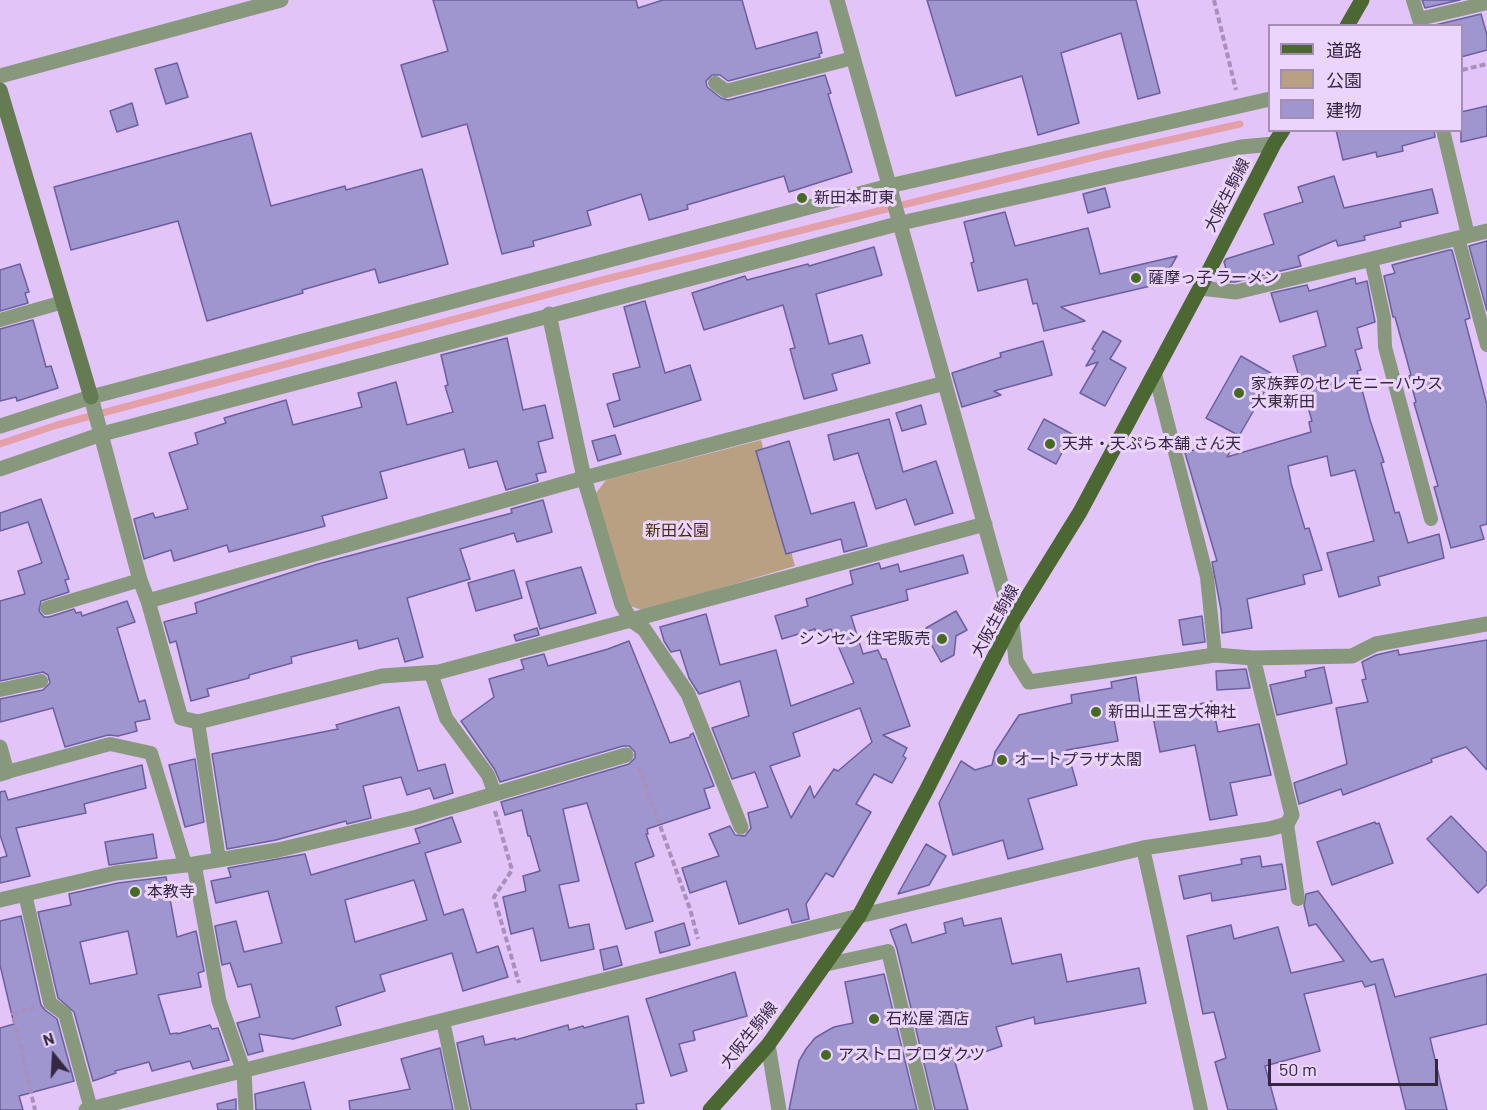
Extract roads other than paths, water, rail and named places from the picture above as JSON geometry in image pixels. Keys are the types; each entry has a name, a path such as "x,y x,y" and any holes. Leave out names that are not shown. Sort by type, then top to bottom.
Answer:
{"main road":[{"path":"1348,24 1362,0"},
{"name":"大阪生駒線","path":"710,1110 768,1045 859,916 926,792 1012,622 1080,512 1282,132"}],"street":[{"path":"0,76 281,0"},
{"path":"837,0 1012,622 1016,660 1029,682 1215,655 1253,658 1352,656 1376,645 1487,624"},
{"path":"0,90 100,428 140,580 181,718 198,722 382,676 439,672 985,524"},
{"path":"0,426 891,190 1268,99"},
{"path":"0,469 100,428 549,314 900,219 1241,147 1274,144"},
{"path":"1200,288 1236,292 1487,231"},
{"path":"549,314 585,478 622,605 631,620 644,629 688,694 741,827"},
{"path":"148,601 585,478 945,382"},
{"path":"88,1109 244,1072 859,916 1143,848 1269,830 1287,824 1292,815 1253,658"},
{"path":"0,747 3,773"},
{"path":"0,900 116,873 278,850 417,817 626,755"},
{"path":"190,864 219,1001 244,1072 246,1110"},
{"path":"768,1045 779,1110"}],"lane":[{"path":"1413,0 1420,22 1487,3"},
{"path":"715,83 726,91 853,58"},
{"path":"1443,132 1487,345"},
{"path":"1371,259 1384,318 1385,347 1431,519"},
{"path":"0,320 63,302"},
{"path":"1155,374 1208,577 1215,655"},
{"path":"47,608 140,580"},
{"path":"431,673 446,718 488,775 493,795"},
{"path":"0,690 41,681"},
{"path":"198,722 219,859"},
{"path":"3,773 110,744 151,753 190,864"},
{"path":"1287,824 1298,899"},
{"path":"1143,848 1201,1110"},
{"path":"25,894 50,1003 65,1014 88,1109"},
{"path":"824,965 888,951 926,1110"},
{"path":"443,1021 462,1110"}],"waterway":[{"path":"0,444 57,425 602,280 1103,155 1240,124"}],"place":[{"name":"新田本町東","path":"802,198"},
{"name":"薩摩っ子 ラーメン","path":"1136,278"},
{"name":"家族葬のセレモニーハウス 大東新田","path":"1239,393"},
{"name":"天丼・天ぷら本舗 さん天","path":"1050,444"},
{"name":"シンセン 住宅販売","path":"942,639"},
{"name":"新田山王宮大神社","path":"1096,712"},
{"name":"オートプラザ太閤","path":"1002,760"},
{"name":"本教寺","path":"135,892"},
{"name":"石松屋 酒店","path":"874,1019"},
{"name":"アストロ プロダクツ","path":"826,1055"}],"park label":[{"name":"新田公園","path":"677,531"}]}
